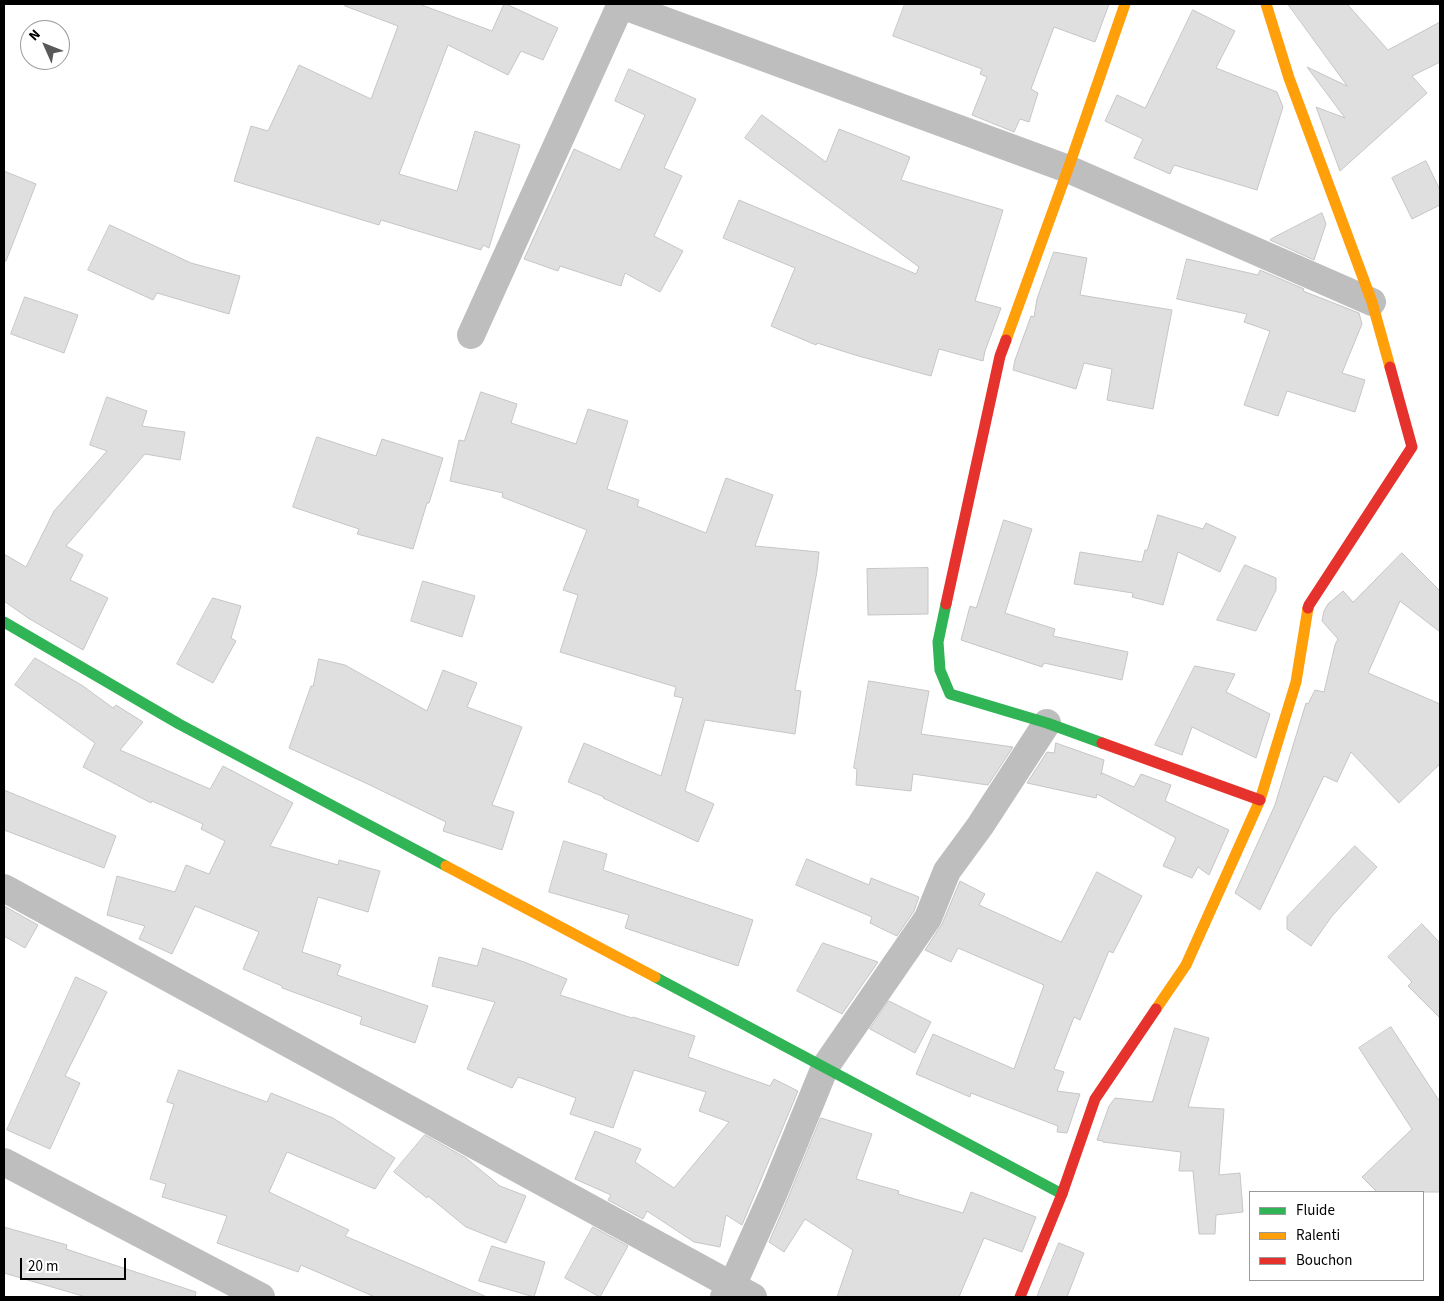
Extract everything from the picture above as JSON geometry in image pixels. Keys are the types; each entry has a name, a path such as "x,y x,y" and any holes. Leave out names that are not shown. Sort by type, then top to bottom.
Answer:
{"street":[{"path":"471,335 620,4 1068,170 1372,302"},
{"path":"1125,4 1068,170 1000,356 938,642 940,670 950,694 1047,723 1260,800"},
{"path":"1020,1297 1062,1194 1096,1099 1186,965 1260,800 1296,682 1309,605 1412,447 1372,302 1289,78 1266,4"},
{"path":"4,622 179,724 1062,1194"},
{"path":"4,888 736,1294 774,1192 825,1067 928,918 947,871 980,826 1047,723"},
{"path":"4,1162 261,1297"}],"building":[{"path":"345,4 419,4 492,31 504,4 506,4 558,28 543,60 521,51 508,75 448,45 399,174 457,191 475,131 520,145 489,248 483,245 481,250 381,220 379,225 234,181 251,126 268,131 299,65 371,99 398,26 345,6"},
{"path":"905,4 1109,4 1095,42 1054,27 1031,89 1038,93 1029,122 1020,119 1014,132 972,115 987,77 980,74 982,69 893,36"},
{"path":"1288,4 1347,4 1388,50 1440,22 1440,62 1412,76 1427,93 1340,171 1316,107 1345,118 1307,67 1347,86"},
{"path":"1193,10 1235,31 1216,68 1277,92 1283,107 1257,190 1174,165 1170,174 1134,158 1143,139 1105,121 1117,95 1145,108"},
{"path":"629,69 696,99 664,168 682,176 654,236 683,251 660,292 625,273 621,286 560,266 558,271 524,259 574,149 620,170 645,115 615,101"},
{"path":"762,115 826,162 839,129 910,157 901,180 1003,210 975,301 1001,308 983,361 939,349 931,376 817,343 816,345 771,326 795,268 723,238 739,200 916,274 919,267 745,138"},
{"path":"1426,161 1440,190 1440,205 1412,219 1392,178"},
{"path":"4,171 36,184 6,261 4,261"},
{"path":"1322,213 1326,224 1314,260 1270,240 1271,239"},
{"path":"110,225 191,263 240,276 229,314 157,293 153,300 88,270"},
{"path":"1054,252 1087,258 1080,295 1172,310 1153,409 1107,400 1112,369 1084,363 1076,389 1013,370 1031,316 1034,317 1037,299"},
{"path":"1187,259 1258,275 1260,270 1304,289 1303,291 1359,313 1362,324 1342,373 1365,380 1355,412 1287,391 1278,416 1244,405 1270,331 1244,322 1247,314 1177,299"},
{"path":"25,297 78,315 64,353 11,334"},
{"path":"481,392 517,404 511,423 576,444 588,409 628,421 607,489 639,500 637,506 706,533 726,478 773,495 755,546 819,552 795,690 801,691 795,734 705,720 685,791 714,804 698,842 568,782 584,743 661,776 683,698 674,696 676,687 560,652 578,595 563,590 587,530 502,497 503,493 450,481 459,440 464,441"},
{"path":"107,397 147,411 142,426 185,432 180,460 145,454 66,546 83,555 70,580 108,598 83,650 28,618 4,601 4,554 26,567 54,511 107,451 90,445"},
{"path":"317,437 376,456 382,439 443,458 413,549 357,534 359,529 293,507"},
{"path":"1158,515 1203,529 1206,523 1236,537 1220,572 1178,552 1163,605 1132,597 1133,593 1074,584 1080,552 1142,562"},
{"path":"1004,520 1032,529 1005,613 1055,629 1053,636 1128,652 1122,680 1044,663 1042,667 961,640 970,606 976,608"},
{"path":"1402,553 1440,591 1440,632 1400,601 1368,673 1440,704 1440,764 1399,803 1351,752 1337,782 1324,776 1260,910 1235,893 1275,805 1306,703 1308,704 1315,690 1324,692 1338,639 1322,621 1324,611 1328,604 1343,591 1353,602"},
{"path":"1245,565 1276,578 1276,590 1256,631 1217,620"},
{"path":"928,568 928,614 868,615 867,569"},
{"path":"423,581 475,596 462,637 411,621"},
{"path":"213,598 241,606 231,638 236,641 213,683 177,664"},
{"path":"35,658 83,686 113,708 116,705 143,722 120,750 210,789 223,766 293,803 270,846 338,865 339,860 380,871 368,912 318,897 302,952 341,965 337,975 428,1006 415,1043 360,1024 362,1017 282,988 282,986 243,969 259,932 195,906 172,954 139,939 145,926 107,915 117,876 175,892 186,865 209,874 225,841 201,829 203,824 152,801 151,803 83,767 95,743 15,685"},
{"path":"319,659 345,665 427,711 443,670 477,683 467,707 522,727 492,805 514,812 502,850 443,831 446,822 289,748 311,686 313,686"},
{"path":"1195,666 1235,674 1226,692 1270,714 1256,758 1192,727 1182,755 1155,745"},
{"path":"869,681 929,691 921,734 1013,747 988,785 913,774 911,791 856,785 857,769 854,768"},
{"path":"1056,743 1104,760 1101,775 1102,773 1134,787 1141,774 1171,785 1165,801 1229,830 1209,875 1198,867 1192,878 1163,866 1176,838 1097,794 1096,798 1027,783 1047,752 1054,753"},
{"path":"4,790 116,836 104,868 4,830"},
{"path":"564,841 607,854 603,870 753,920 738,966 625,928 629,915 549,892"},
{"path":"1355,846 1377,867 1332,916 1311,946 1287,929 1287,917"},
{"path":"807,859 869,885 871,878 919,897 914,911 897,936 870,923 872,917 796,885"},
{"path":"1097,872 1142,896 1113,953 1109,951 1080,1020 1074,1017 1054,1069 1064,1072 1057,1091 1080,1094 1067,1133 1057,1132 1058,1126 971,1093 970,1097 916,1074 933,1034 1014,1069 1044,985 958,948 951,962 925,950 942,924 960,881 985,894 979,905 1061,942"},
{"path":"4,906 38,925 25,948 4,936"},
{"path":"1422,924 1440,943 1440,1018 1408,986 1412,982 1388,957"},
{"path":"823,943 878,962 842,1014 797,991"},
{"path":"483,948 567,979 560,995 695,1036 688,1057 770,1086 774,1079 798,1091 742,1225 726,1215 720,1247 694,1242 647,1211 643,1219 608,1200 611,1195 575,1179 595,1131 641,1149 635,1162 674,1188 729,1122 699,1111 706,1092 634,1070 613,1128 570,1114 576,1098 518,1077 512,1088 467,1069 495,1002 432,986 439,957 477,966"},
{"path":"76,977 107,992 65,1076 80,1083 50,1149 7,1130"},
{"path":"889,1001 931,1022 915,1053 870,1029"},
{"path":"1391,1027 1440,1102 1440,1192 1376,1191 1362,1177 1412,1129 1359,1048"},
{"path":"1175,1028 1209,1038 1188,1107 1224,1109 1219,1175 1240,1173 1243,1212 1216,1215 1215,1234 1199,1234 1193,1171 1179,1171 1181,1152 1097,1140 1109,1106 1115,1098 1152,1102"},
{"path":"179,1070 267,1102 271,1093 333,1118 395,1158 375,1189 287,1152 269,1192 349,1230 345,1236 487,1297 375,1297 301,1265 298,1272 217,1243 227,1216 162,1197 166,1184 150,1179 174,1104 167,1102"},
{"path":"821,1118 872,1134 856,1179 899,1191 898,1194 963,1213 971,1192 1036,1217 1022,1252 984,1238 959,1297 837,1297 853,1250 805,1219 784,1252 769,1242"},
{"path":"425,1135 466,1158 500,1186 526,1196 506,1243 466,1227 428,1196 427,1198 394,1172"},
{"path":"4,1227 67,1245 66,1249 196,1292 195,1297 86,1297 4,1273"},
{"path":"593,1227 628,1246 600,1297 565,1278"},
{"path":"1059,1243 1084,1253 1067,1297 1037,1297"},
{"path":"492,1246 545,1262 534,1297 479,1281"}],"traffic: fast":[{"path":"946,604 938,642 940,670 950,694 1047,723 1102,743"},
{"path":"4,622 179,724 446,866"},
{"path":"655,977 1062,1194"}],"traffic: slow":[{"path":"1006,340 1125,4"},
{"path":"1266,4 1289,78 1372,302 1390,367"},
{"path":"1156,1009 1186,965 1260,800 1296,682 1308,608"},
{"path":"446,866 655,977"}],"traffic: jam":[{"path":"946,604 1000,356 1006,340"},
{"path":"1308,608 1412,447 1390,367"},
{"path":"1102,743 1260,800"},
{"path":"1020,1297 1062,1194 1095,1099 1156,1009"}]}
